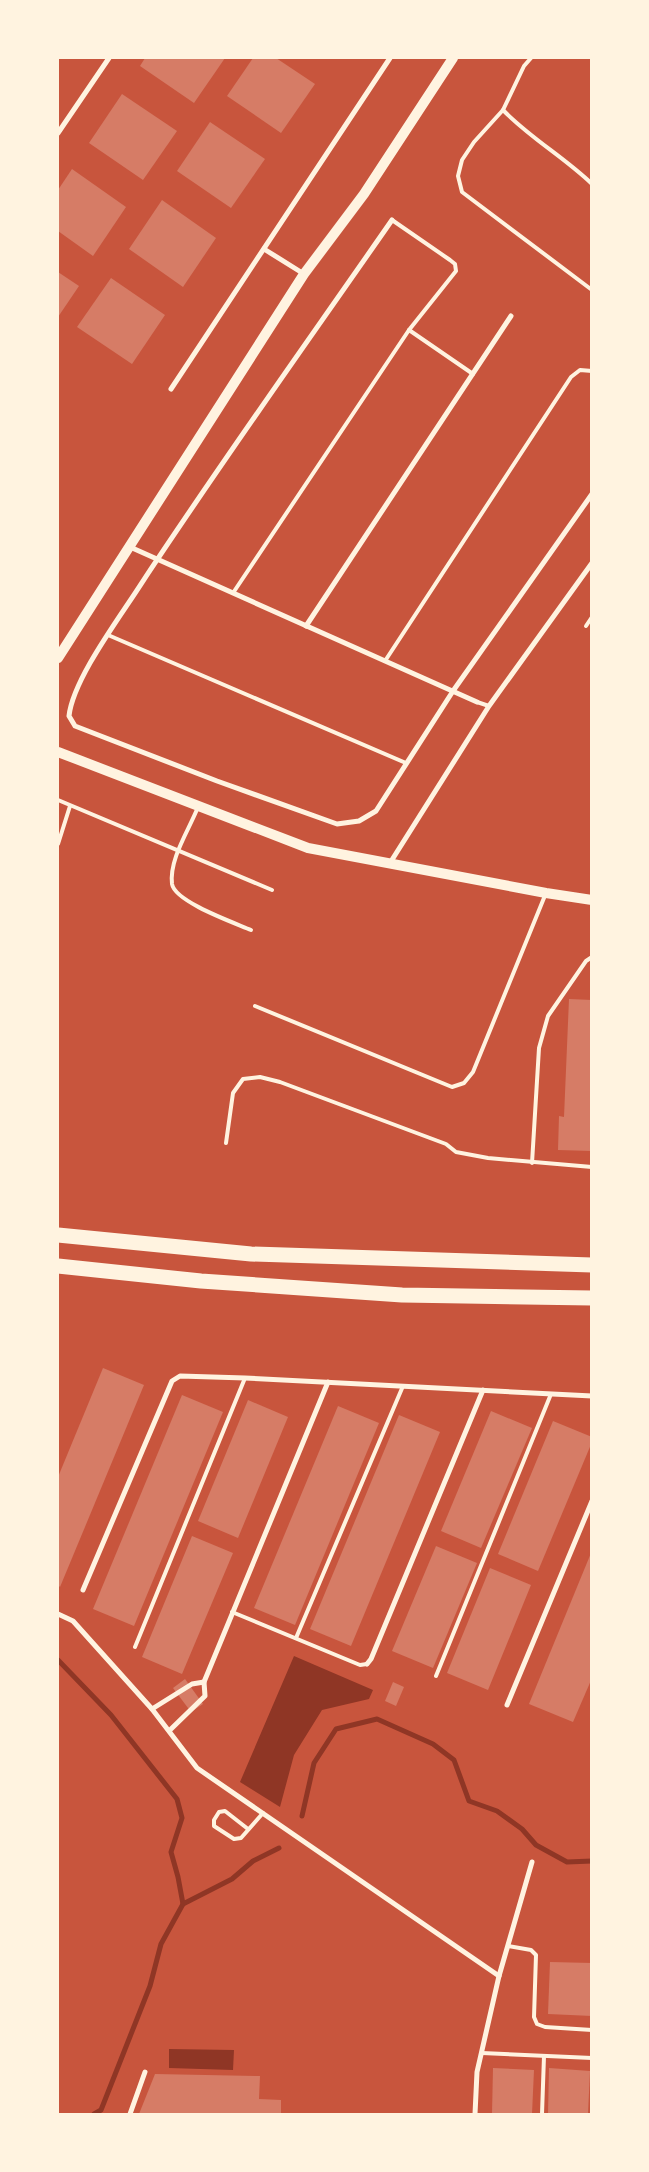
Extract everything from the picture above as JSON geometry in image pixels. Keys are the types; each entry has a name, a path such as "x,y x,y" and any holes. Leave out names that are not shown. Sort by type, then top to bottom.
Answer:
{"highway":[{"path":"58,1235 251,1254 592,1265"},
{"path":"58,1266 201,1281 402,1294 592,1298"}],"main road":[{"path":"58,658 304,274 364,194 453,58"},
{"path":"58,752 308,848 592,900"}],"street":[{"path":"58,133 109,58"},
{"path":"171,389 390,58"},
{"path":"392,220 158,559 108,635 74,693 69,716 75,726 216,781 337,824 359,821 376,811 453,691 592,494"},
{"path":"264,249 304,274"},
{"path":"306,626 512,316"},
{"path":"130,547 477,702"},
{"path":"390,863 489,706 592,563"},
{"path":"83,1590 172,1381 180,1376 592,1396"},
{"path":"170,1730 205,1696 204,1682 328,1382"},
{"path":"367,1664 371,1659 483,1390"},
{"path":"507,1705 592,1501"},
{"path":"58,1614 73,1621 170,1730 197,1768 499,1976"},
{"path":"152,1709 192,1684 204,1682"},
{"path":"475,2114 477,2072 499,1976 532,1862"},
{"path":"130,2114 145,2072"}],"lane":[{"path":"531,58 524,66 503,110 474,142 462,160 458,176 462,192 592,290"},
{"path":"503,110 522,130 579,172 592,184"},
{"path":"233,593 409,330 456,271 455,264 392,220"},
{"path":"409,330 473,374"},
{"path":"385,661 571,377 580,370 592,371"},
{"path":"586,626 592,617"},
{"path":"108,635 406,763"},
{"path":"477,702 489,706"},
{"path":"58,800 272,890"},
{"path":"58,844 70,806"},
{"path":"199,807 179,850 174,867 172,885 176,892 187,901 251,930"},
{"path":"255,1006 452,1088 464,1083 473,1072 546,893"},
{"path":"532,1163 539,1048 548,1016 586,961 592,957"},
{"path":"226,1143 233,1093 243,1079 260,1077 280,1082 439,1142 456,1152 532,1163 592,1168"},
{"path":"135,1647 245,1378"},
{"path":"296,1638 403,1386"},
{"path":"436,1676 551,1394"},
{"path":"232,1612 360,1665 367,1664"},
{"path":"248,1829 225,1811 219,1812 214,1820 214,1826 234,1839 241,1838 263,1813"},
{"path":"508,1946 531,1950 536,1955 534,2017 537,2024 545,2027 592,2030"},
{"path":"482,2052 592,2058"},
{"path":"542,2114 544,2056"}],"shaded area":[{"path":"294,1656 373,1690 369,1699 322,1710 294,1755 280,1807 240,1782"},
{"path":"169,2049 234,2050 233,2070 169,2068"}],"building":[{"path":"145,58 225,58 194,103 140,66"},
{"path":"253,58 276,58 315,84 281,133 227,96"},
{"path":"122,94 177,131 143,180 89,143"},
{"path":"210,122 265,159 231,208 177,171"},
{"path":"72,169 126,207 93,256 58,231 58,190"},
{"path":"162,200 216,238 183,287 129,249"},
{"path":"58,272 79,286 58,317"},
{"path":"111,278 165,315 132,364 77,327"},
{"path":"569,999 592,1000 592,1151 558,1150 559,1116 564,1117"},
{"path":"103,1368 144,1385 60,1587 58,1585 58,1477"},
{"path":"182,1395 223,1412 134,1626 93,1609"},
{"path":"248,1400 288,1417 238,1538 198,1521"},
{"path":"338,1406 379,1423 295,1625 254,1608"},
{"path":"491,1411 532,1428 481,1548 441,1531"},
{"path":"399,1415 440,1432 351,1646 310,1629"},
{"path":"553,1421 592,1437 592,1442 538,1571 498,1554"},
{"path":"192,1536 233,1553 182,1674 142,1657"},
{"path":"436,1546 477,1563 433,1668 392,1651"},
{"path":"591,1553 592,1678 573,1722 529,1704"},
{"path":"490,1568 531,1585 488,1690 447,1673"},
{"path":"185,1679 203,1704 191,1712 173,1688"},
{"path":"393,1682 404,1687 396,1706 385,1701"},
{"path":"550,1962 592,1963 592,2016 548,2014"},
{"path":"493,2068 534,2070 532,2114 492,2114"},
{"path":"549,2068 590,2071 588,2114 548,2114"},
{"path":"155,2074 260,2076 259,2099 281,2100 281,2114 139,2114"}],"waterway":[{"path":"58,1660 111,1715 177,1799 182,1818 171,1852 183,1904 161,1944 150,1986 101,2110 94,2114"},
{"path":"302,1816 314,1763 336,1729 377,1719 433,1744 454,1760 469,1801 497,1811 522,1829 536,1845 567,1862 592,1861"},
{"path":"183,1904 232,1879 253,1861 279,1848"}]}
